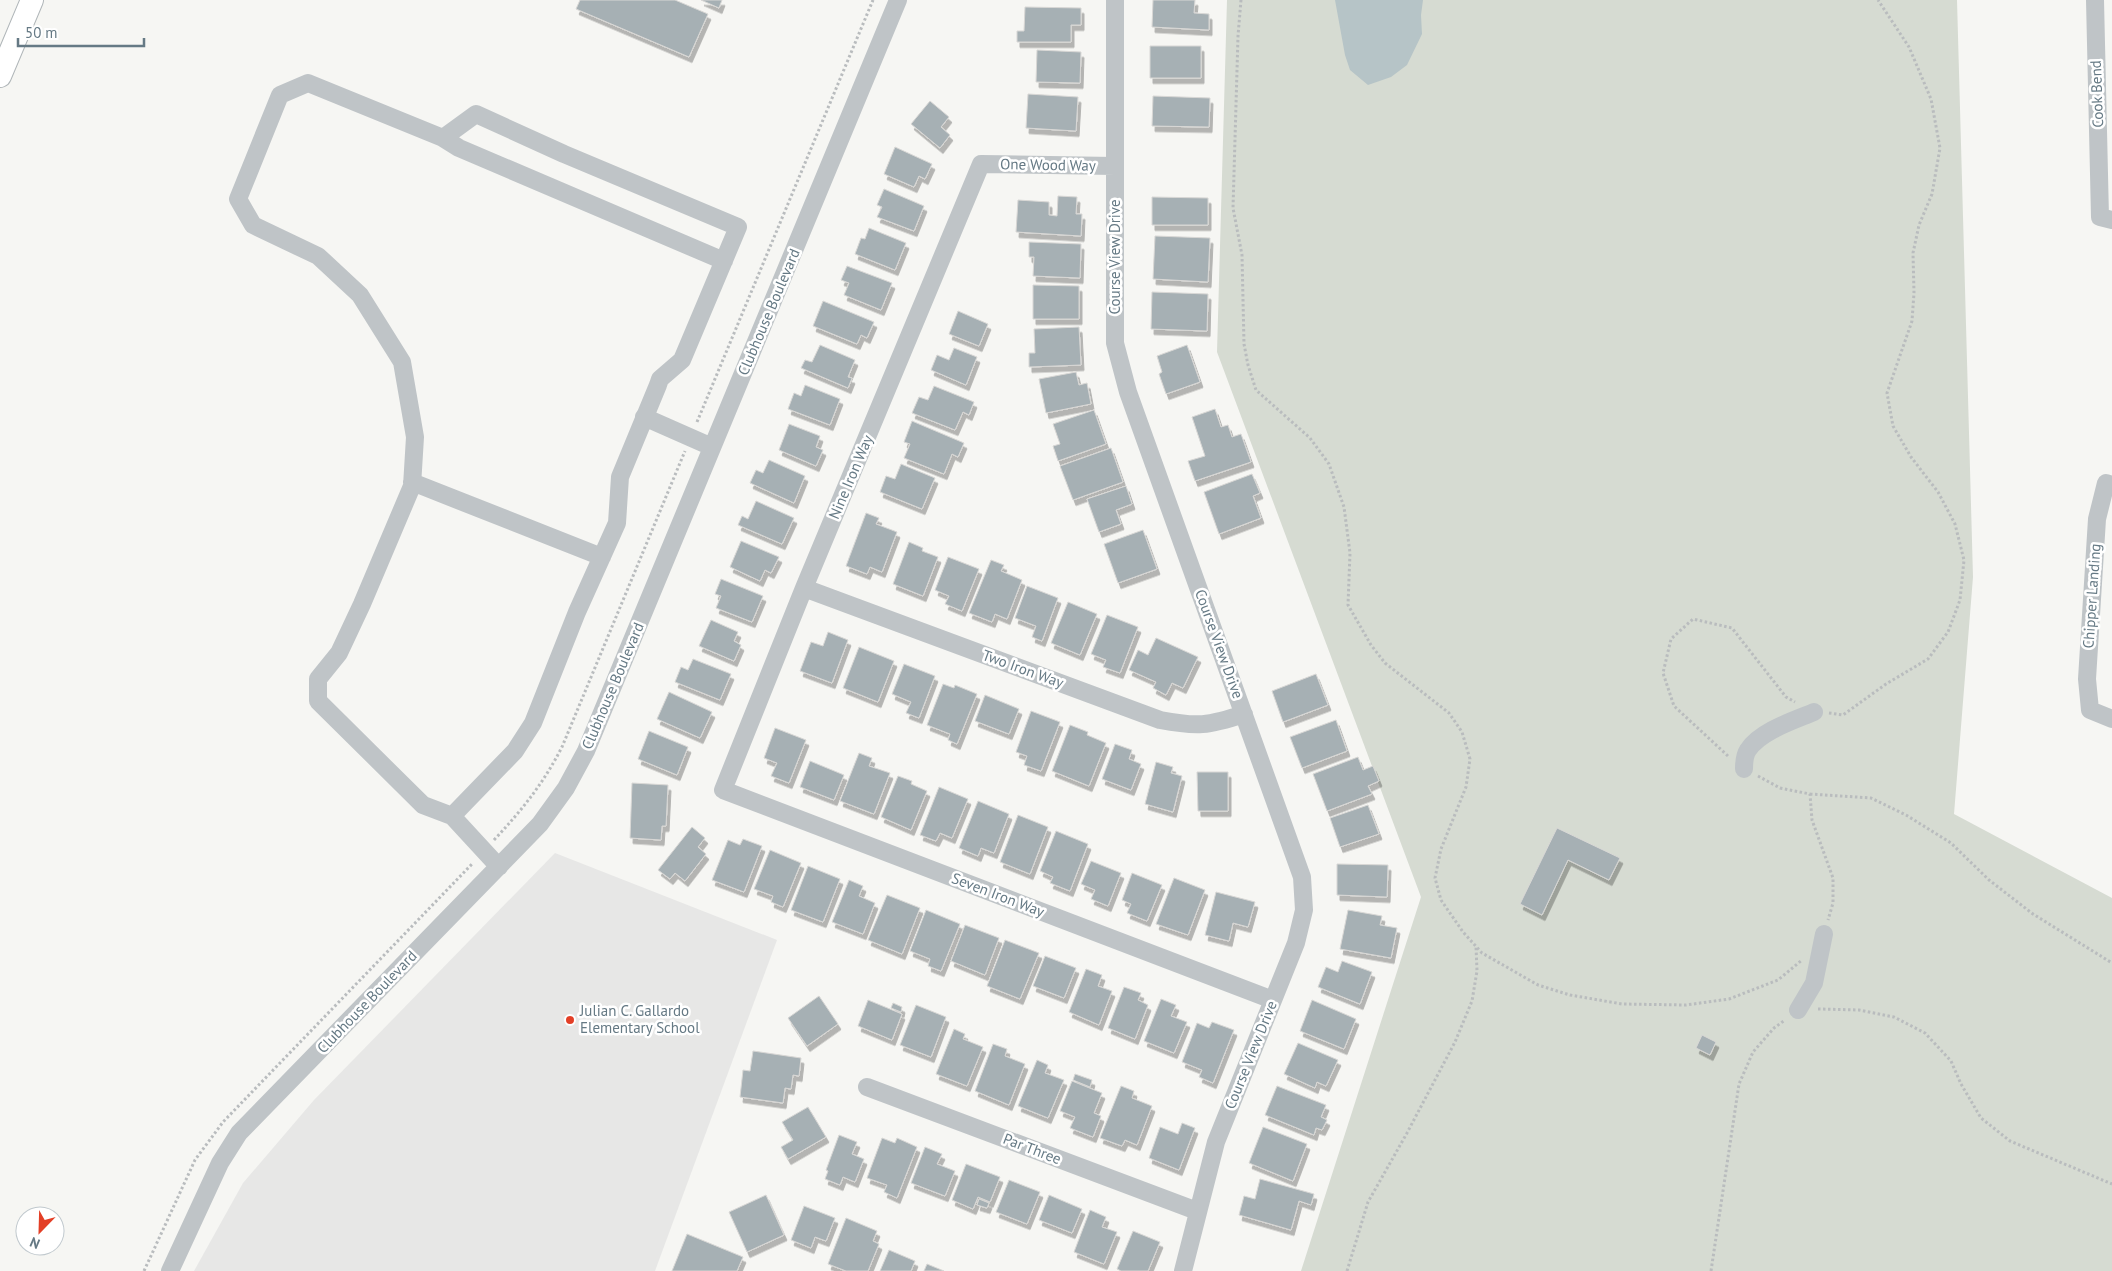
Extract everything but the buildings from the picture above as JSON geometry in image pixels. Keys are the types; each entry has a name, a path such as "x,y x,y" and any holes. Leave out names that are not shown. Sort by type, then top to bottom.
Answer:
{"main road":[{"path":"3,62 32,0"}],"street":[{"name":"Clubhouse Boulevard","path":"170,1271 212,1178 239,1133 540,824 566,788 586,751 898,0"},
{"name":"Course View Drive","path":"1115,0 1115,343 1128,392 1302,877 1304,910 1296,942 1216,1142 1183,1271"},
{"name":"Cook Bend","path":"2095,0 2106,219"},
{"path":"499,867 452,816 423,805 318,701 318,679 339,653 343,645 366,595 412,482 415,437 402,362 360,295 318,256 254,225 238,199 280,95 308,82 443,138 459,148 724,261"},
{"path":"443,138 476,114 564,154 738,227 682,360 660,379 620,476 617,523 577,612 533,723 515,751 452,816"},
{"name":"One Wood Way","path":"981,164 1115,166"},
{"name":"Nine Iron Way","path":"723,790 804,588 981,164"},
{"path":"644,418 712,447"},
{"path":"412,482 602,556"},
{"name":"Chipper Landing","path":"2109,484 2097,519 2087,679 2090,710 2112,719"},
{"name":"Two Iron Way","path":"804,588 1160,720 1190,726 1217,723 1244,714"},
{"path":"1744,769 1744,759 1748,749 1761,738 1778,726 1814,712"},
{"name":"Seven Iron Way","path":"723,790 1273,1000"},
{"path":"1798,1010 1814,983 1824,934"},
{"name":"Par Three","path":"867,1087 1197,1211"}],"path":[{"path":"701,412 873,0"},
{"path":"1241,0 1233,208 1242,255 1244,344 1248,365 1256,390 1310,438 1329,464 1344,508 1350,553 1348,605 1371,645 1385,663 1449,713 1462,732 1470,759 1466,787 1442,849 1435,878 1441,900 1463,932 1482,953 1538,985 1570,996 1622,1004 1686,1005 1729,999 1778,980 1807,956 1824,934 1833,903 1833,878 1812,820 1810,794"},
{"path":"1878,0 1909,47 1931,99 1940,148 1932,194 1919,225 1913,253 1914,293 1912,321 1887,392 1893,426 1911,457 1938,492 1955,524 1964,560 1960,600 1948,632 1928,658 1886,684 1843,715 1814,712 1786,697 1732,628 1693,619 1671,639 1663,672 1674,706 1739,767 1780,788 1810,794 1871,798 1906,815 1950,843 1989,880 2033,914 2112,963"},
{"path":"144,1271 195,1160 223,1122 527,804 554,761 682,461"},
{"path":"1347,1271 1368,1202 1455,1042 1472,1001 1477,971 1476,946"},
{"path":"1711,1271 1739,1084 1752,1052 1774,1028 1798,1010 1827,1008 1859,1010 1894,1017 1924,1033 1951,1061 1961,1084 1981,1118 2010,1141 2112,1184"}],"shaded area":[{"path":"1227,0 1957,0 1973,577 1954,814 2112,898 2112,1271 1301,1271 1421,897 1217,352"},
{"path":"1335,0 1423,0 1421,15 1422,34 1407,65 1391,77 1368,85 1350,70 1345,55"},
{"name":"Julian C. Gallardo Elementary School","path":"555,853 777,940 655,1271 194,1271 243,1183 314,1100"}],"place":[{"name":"Julian C. Gallardo Elementary School","path":"570,1020"}]}
